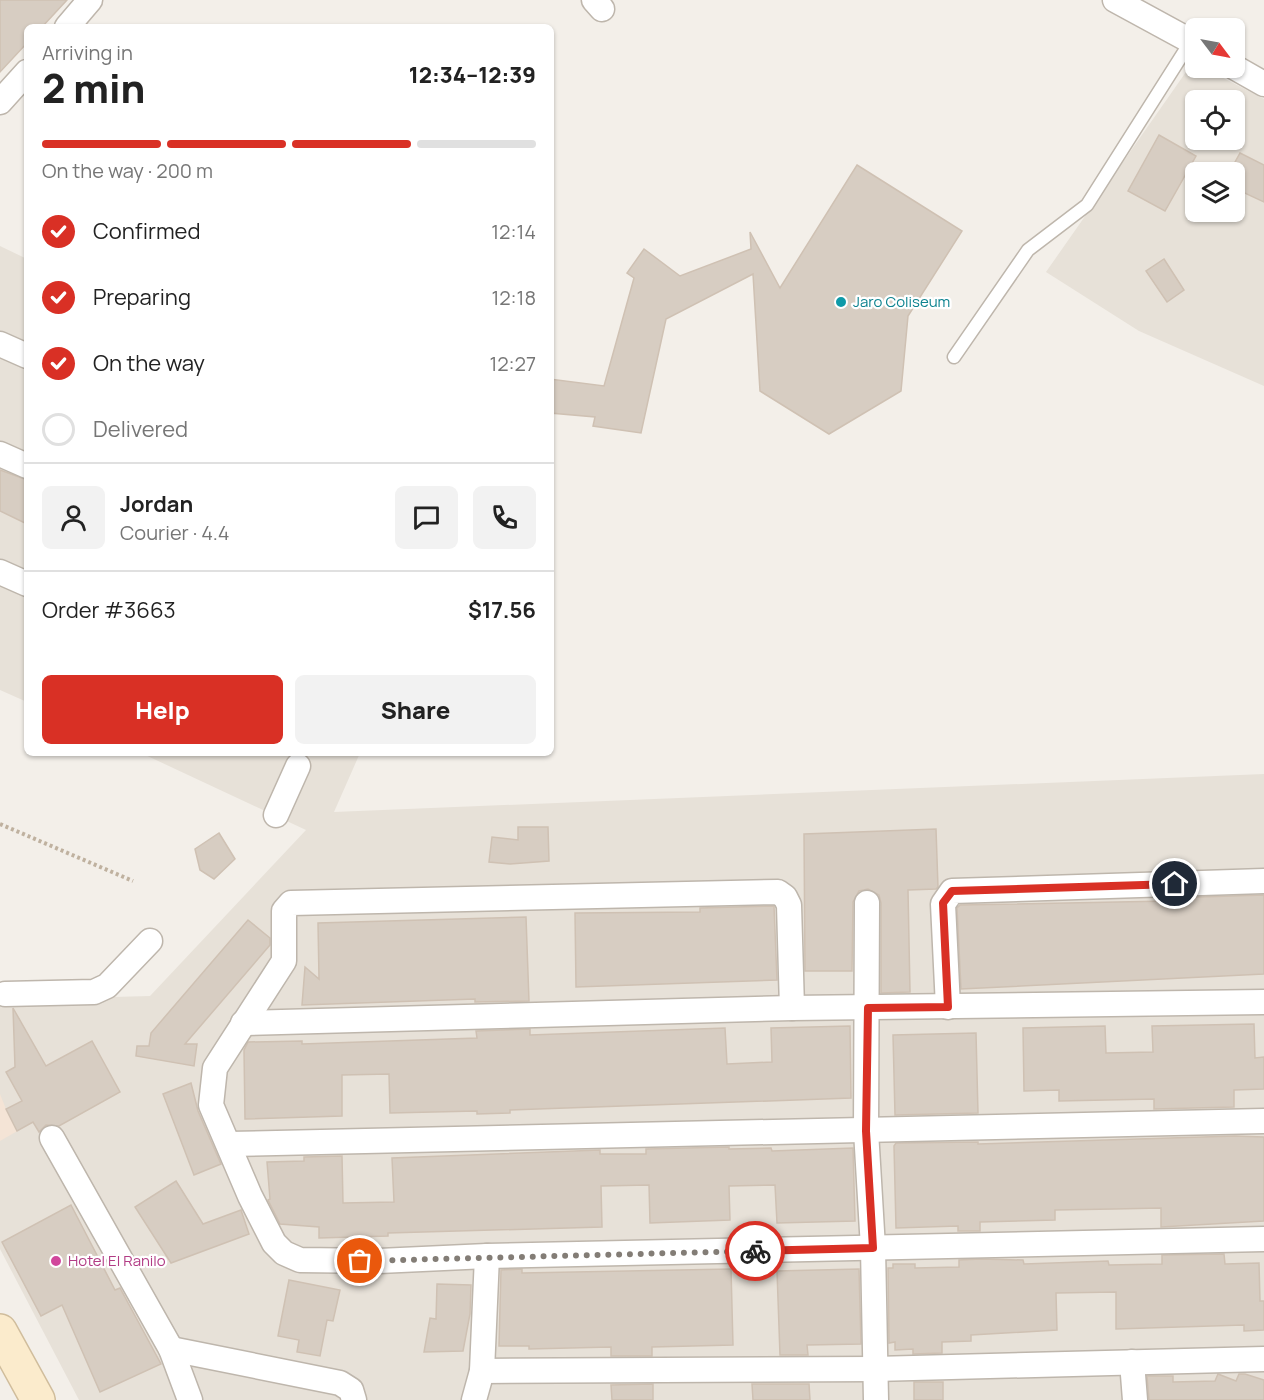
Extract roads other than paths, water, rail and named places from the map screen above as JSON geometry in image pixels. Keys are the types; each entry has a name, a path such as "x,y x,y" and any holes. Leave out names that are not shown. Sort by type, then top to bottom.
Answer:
{"main road":[{"path":"4,1349 38,1400"}],"street":[{"path":"70,24 90,0"},
{"path":"1115,0 1185,39"},
{"path":"1245,73 1264,84"},
{"path":"0,102 24,75"},
{"path":"0,344 24,355"},
{"path":"0,454 24,465"},
{"path":"0,572 24,583"},
{"path":"276,814 298,766"},
{"path":"948,1007 943,903 952,891 1264,881"},
{"path":"792,1008 789,904 778,891 291,903 284,911 284,961 215,1068 211,1105 230,1144 250,1196 274,1243 284,1253 300,1260 368,1261 487,1256 1264,1239"},
{"path":"867,903 866,1131 873,1248 876,1400"},
{"path":"5,994 94,993 107,986 150,940"},
{"path":"243,1023 792,1008 1264,1002"},
{"path":"230,1144 1264,1121"},
{"path":"52,1138 171,1349 190,1400"},
{"path":"474,1400 482,1371 487,1256"},
{"path":"171,1349 340,1383 351,1390 354,1400"},
{"path":"482,1371 875,1370 1264,1359"},
{"path":"1132,1362 1135,1400"}],"lane":[{"path":"954,357 1028,250 1087,204 1185,55"}],"place":[{"name":"Jaro Coliseum","path":"841,302"},
{"name":"Hotel El Ranilo","path":"56,1261"}]}
